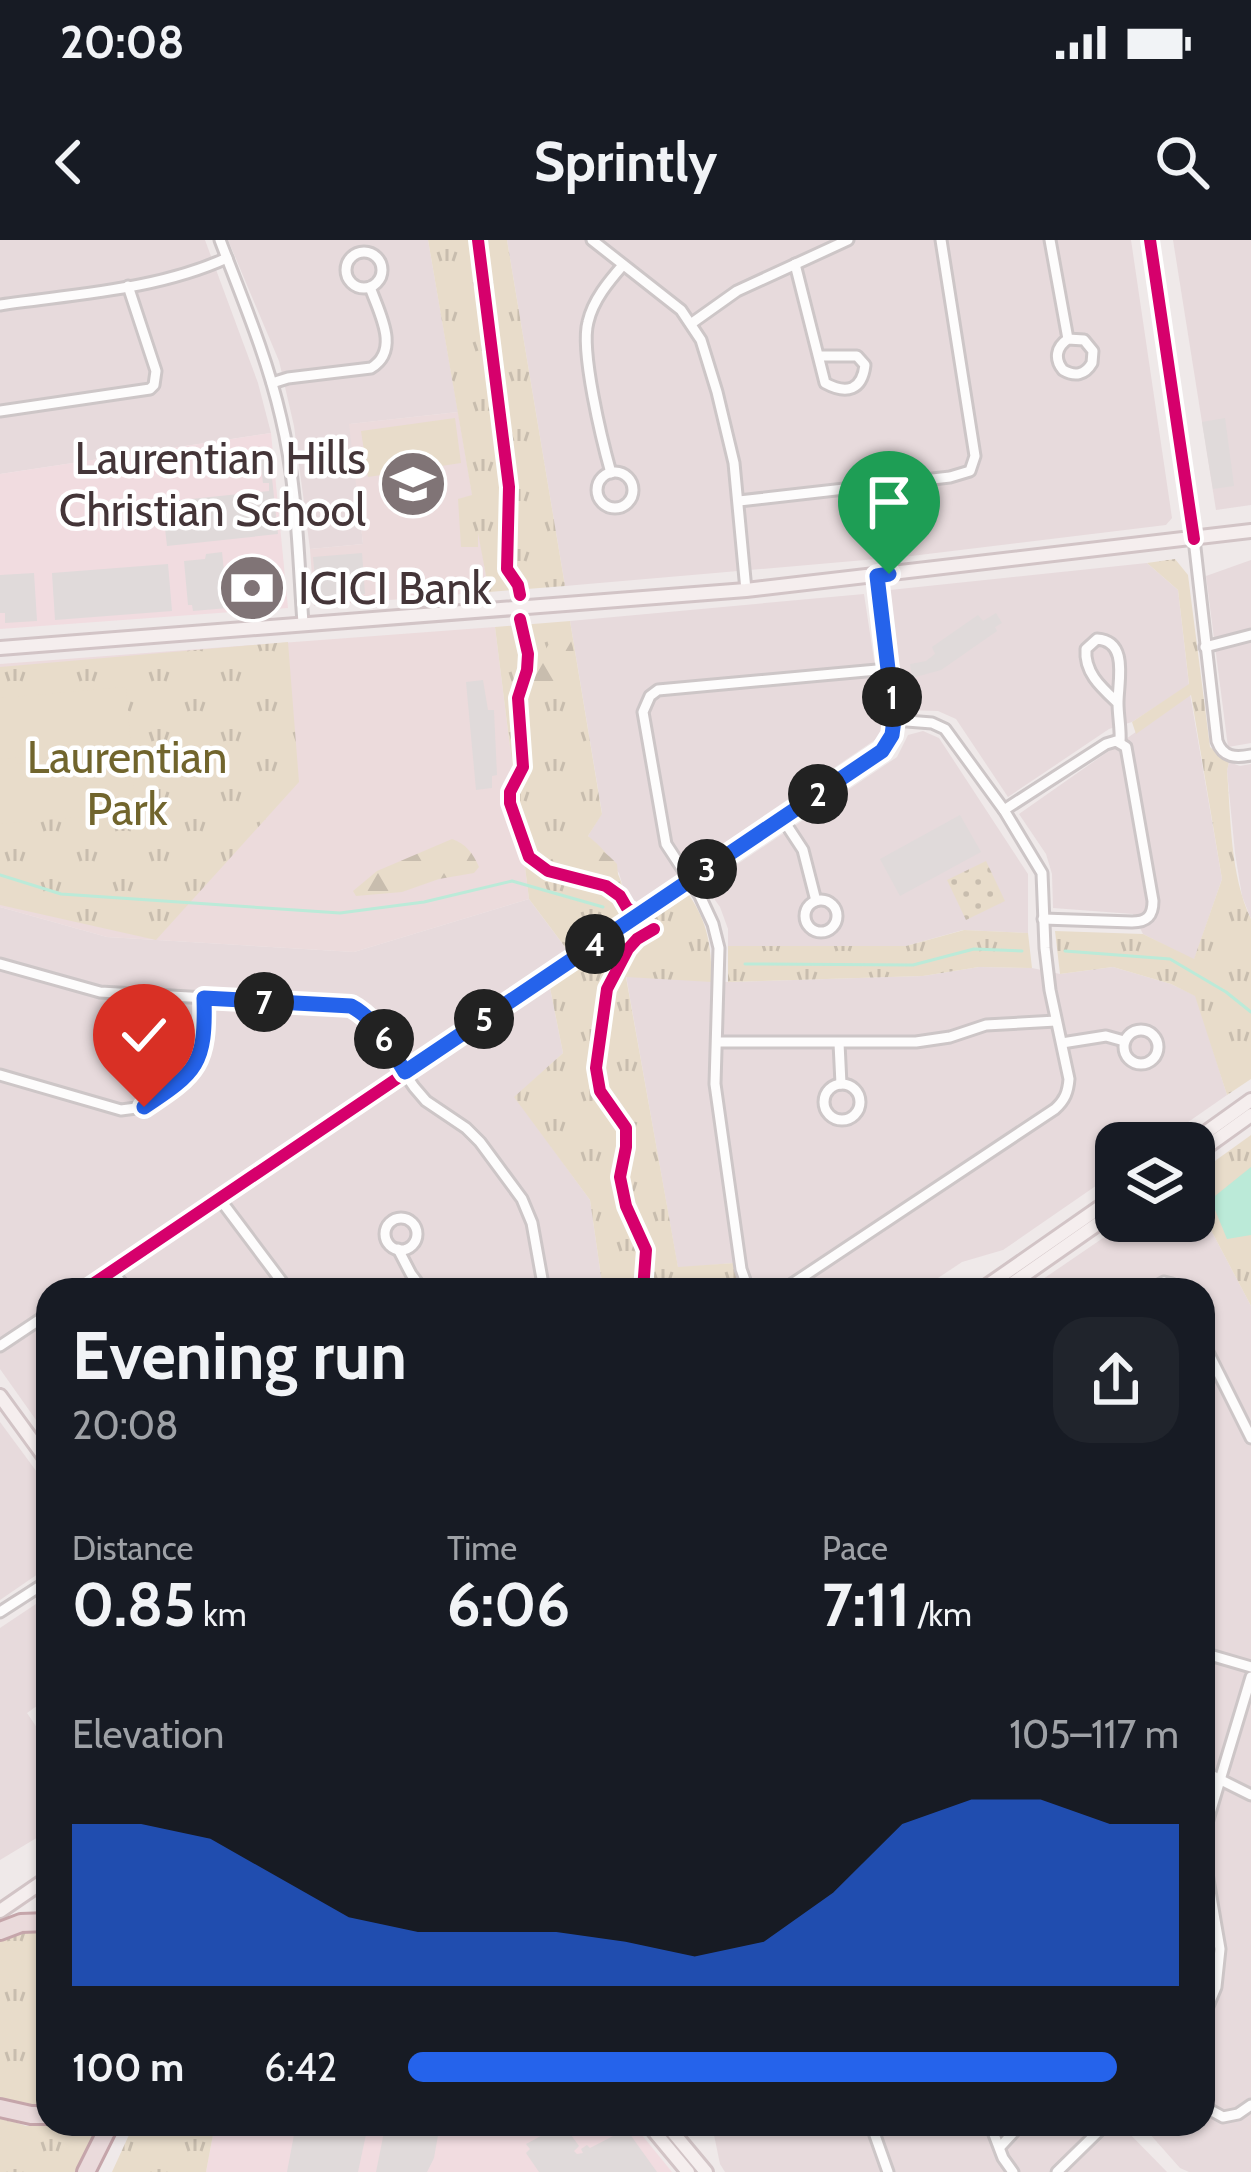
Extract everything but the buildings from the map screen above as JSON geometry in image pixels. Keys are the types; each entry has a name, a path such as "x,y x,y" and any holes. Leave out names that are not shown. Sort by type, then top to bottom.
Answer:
{"highway":[{"path":"0,1931 36,1922"},
{"path":"0,2108 36,2115"},
{"path":"86,2172 104,2136"}],"main road":[{"path":"0,647 746,590 1251,531"},
{"path":"1215,1126 1251,1100"},
{"path":"1215,1141 1251,1115"},
{"path":"998,1278 1095,1211"},
{"path":"1020,1278 1095,1225"},
{"path":"0,1396 36,1446"},
{"path":"0,1911 36,1886"},
{"path":"658,2136 688,2172"},
{"path":"676,2136 706,2172"}],"street":[{"path":"220,240 282,421 303,623"},
{"path":"592,240 681,310 701,340 734,463 746,590"},
{"path":"692,323 737,291 848,240"},
{"path":"740,501 970,472 975,457 941,240"},
{"path":"1050,240 1068,339 1058,352 1059,365 1069,374 1082,374 1092,363 1093,351 1084,340 1068,339"},
{"path":"1150,240 1220,749 1230,756 1251,755"},
{"path":"360,252 371,253 381,263 382,275 370,287 353,285 346,273 349,260 360,252"},
{"path":"0,305 128,286 226,258"},
{"path":"795,264 825,383 849,390 858,387 865,365 857,356 820,356"},
{"path":"611,473 601,437 586,325 622,265"},
{"path":"0,411 150,389 156,370 128,286"},
{"path":"272,383 378,365 387,340 370,287"},
{"path":"102,1278 882,751 894,720 877,576"},
{"path":"1205,647 1251,635"},
{"path":"1043,919 1132,922 1150,916 1153,901 1128,753 1120,742 1121,676 1116,649 1107,640 1097,639 1086,649 1087,664 1118,704"},
{"path":"744,1278 715,1084 719,948 713,924 666,844 643,712 650,696 668,689 888,669"},
{"path":"801,1278 1055,1109 1068,1089 1050,990 1038,862 945,729 932,723 894,720"},
{"path":"1004,810 1106,744 1120,742"},
{"path":"782,818 808,864 816,901"},
{"path":"0,964 100,992 351,1006 364,1013 426,1101 480,1142 522,1199 532,1223 542,1278"},
{"path":"0,1075 121,1110 144,1107 189,1076 200,1058 204,998"},
{"path":"717,1042 933,1041 986,1025 1056,1021"},
{"path":"1062,1043 1106,1036 1124,1041"},
{"path":"839,1043 841,1084"},
{"path":"219,1198 279,1278"},
{"path":"398,1249 414,1278"},
{"path":"112,1271 118,1278"},
{"path":"0,1346 36,1322"},
{"path":"1215,1366 1251,1438"},
{"path":"0,1612 36,1588"},
{"path":"1215,1656 1251,1667"},
{"path":"1215,1795 1251,1677"},
{"path":"1215,1776 1251,1795"},
{"path":"1215,1908 1220,1964 1215,1989"},
{"path":"1215,2113 1223,2117 1238,2114 1251,2104"},
{"path":"875,2136 888,2172"},
{"path":"995,2136 1013,2172"},
{"path":"1000,2147 1010,2136"},
{"path":"1057,2172 1094,2136"}],"shaded area":[{"path":"0,240 205,240 258,383 271,433 0,474"},
{"path":"228,240 428,240 458,412 350,424 363,544 310,549 294,426 279,361"},
{"path":"507,240 1131,240 1172,518 1166,525 911,556 565,586"},
{"path":"1173,240 1251,240 1251,505 1216,510"},
{"name":"Laurentian Hills Christian School","path":"458,412 489,592 314,606 310,549 363,544 349,424"},
{"path":"1225,418 1234,486 1213,489 1202,422"},
{"path":"271,433 288,608 0,629 0,474"},
{"path":"269,450 278,534 167,546 162,502 269,491 269,483 263,483 259,451"},
{"path":"222,552 228,608 193,611 188,605 184,561"},
{"path":"362,553 365,594 322,598 313,557"},
{"path":"1251,560 1251,743 1228,747 1206,576"},
{"path":"1147,563 1178,590 1189,685 1132,722 1109,729 1008,797 956,719 938,711 905,710 890,590"},
{"path":"168,564 172,611 55,620 52,573"},
{"path":"34,573 37,621 5,623 5,613 0,613 0,575"},
{"path":"864,594 885,733 629,908 619,873 588,836 602,813 570,621"},
{"path":"996,613 1002,623 995,627 997,631 941,670 912,678 910,664 926,661 935,654 932,647 978,615 983,621"},
{"path":"495,627 529,899 354,952 107,937 0,907 0,664"},
{"path":"483,680 488,710 494,710 497,775 492,776 492,788 476,790 466,682"},
{"path":"1190,694 1222,879 1194,960 1143,934 1133,914 1053,908 1046,854 1019,814"},
{"path":"923,731 939,738 1028,874 1028,933 963,930 906,946 728,946 720,907 705,886 897,757 908,735"},
{"path":"1229,762 1251,764 1251,919 1235,853"},
{"path":"960,815 981,852 900,896 880,859"},
{"path":"529,899 568,951 550,988 563,1053 515,1097 590,1200 601,1278 36,1278 36,1420 0,1369 0,907 107,937 354,952"},
{"path":"979,967 1060,974 1113,967 1196,996 1227,1095 1188,1122 1095,1122 1095,1186 1003,1250 962,1262 938,1278 738,1278 733,1263 678,1268 626,976 728,982 923,976"},
{"path":"1251,1167 1251,1235 1227,1239 1215,1210 1215,1196"},
{"path":"1215,1238 1251,1306 1251,2172 1189,2172 1152,2136 1215,2136 1215,1278 1045,1278 1097,1242 1215,1242"},
{"path":"0,1422 36,1471 36,1575 0,1600"},
{"path":"36,1604 36,1707 27,1713 36,1726 36,1838 0,1860 0,1628"},
{"path":"213,2136 643,2136 672,2172 206,2172"},
{"path":"294,2136 366,2136 358,2172 287,2172"},
{"path":"383,2136 438,2136 427,2172 376,2172"},
{"path":"541,2136 572,2136 579,2146 574,2151 577,2154 587,2145 590,2148 613,2136 631,2136 657,2172 539,2172 526,2153 530,2149 526,2144"},
{"path":"714,2136 1132,2136 1167,2172 725,2172"}],"green space":[{"path":"428,240 507,240 565,586 489,592 478,533 478,547 461,547 458,499 472,495"},
{"path":"455,418 461,463 368,477 361,431"},
{"path":"1175,559 1188,575 1210,747 1229,762 1235,865 1251,919 1251,1079 1227,1095 1195,996 1113,967 1060,974 1055,931 1143,934 1194,959 1222,879 1191,695 1136,734 1132,722 1189,684 1178,590 1147,563"},
{"path":"570,621 602,814 588,836 615,868 629,908 568,951 529,899 495,627"},
{"path":"564,631 572,644 576,671 523,706 521,694 550,643"},
{"name":"Laurentian Park","path":"288,642 299,782 156,940 0,905 0,667"},
{"path":"126,687 131,747 0,759 0,698"},
{"path":"131,754 136,812 0,824 0,765"},
{"path":"452,839 474,857 479,867 474,873 402,892 356,896 353,891 377,871"},
{"path":"582,839 617,864 614,880 579,877 547,864"},
{"path":"986,861 1005,901 966,920 947,880"},
{"path":"689,895 708,937 712,982 626,977 678,1267 734,1263 738,1278 601,1278 590,1200 514,1097 563,1053 550,988"},
{"path":"964,930 1028,933 1032,968 728,982 728,946 906,946"},
{"path":"1251,1135 1251,1306 1215,1238 1215,1161"},
{"path":"36,1931 36,2105 0,2097 0,1939 9,1933"},
{"path":"0,2117 36,2126 36,2136 95,2136 78,2172 0,2172"},
{"path":"128,2136 213,2136 206,2172 112,2172"}],"waterway":[{"path":"0,875 61,894 340,913 424,902 512,881 603,907"},
{"path":"745,964 913,965 974,949 1022,951"},
{"path":"1065,951 1170,959 1251,1012"}],"cycle path":[{"path":"478,240 509,487 507,569 520,595"},
{"path":"1150,240 1194,539"},
{"path":"102,1278 882,751 894,720 877,576"},
{"path":"520,619 528,654 518,698 523,767 510,792 510,803 529,857 548,871 606,886 634,912"},
{"path":"644,1278 646,1250 626,1206 620,1177 626,1128 600,1091 596,1068 607,989 628,949 654,929"}],"place":[{"name":"Laurentian Hills Christian School","path":"413,484"},
{"name":"ICICI Bank","path":"252,588"}],"route":[{"path":"144,1107 189,1076 200,1058 204,998 351,1006 364,1013 405,1072 882,751 894,730 894,720 877,576 889,574"}]}
